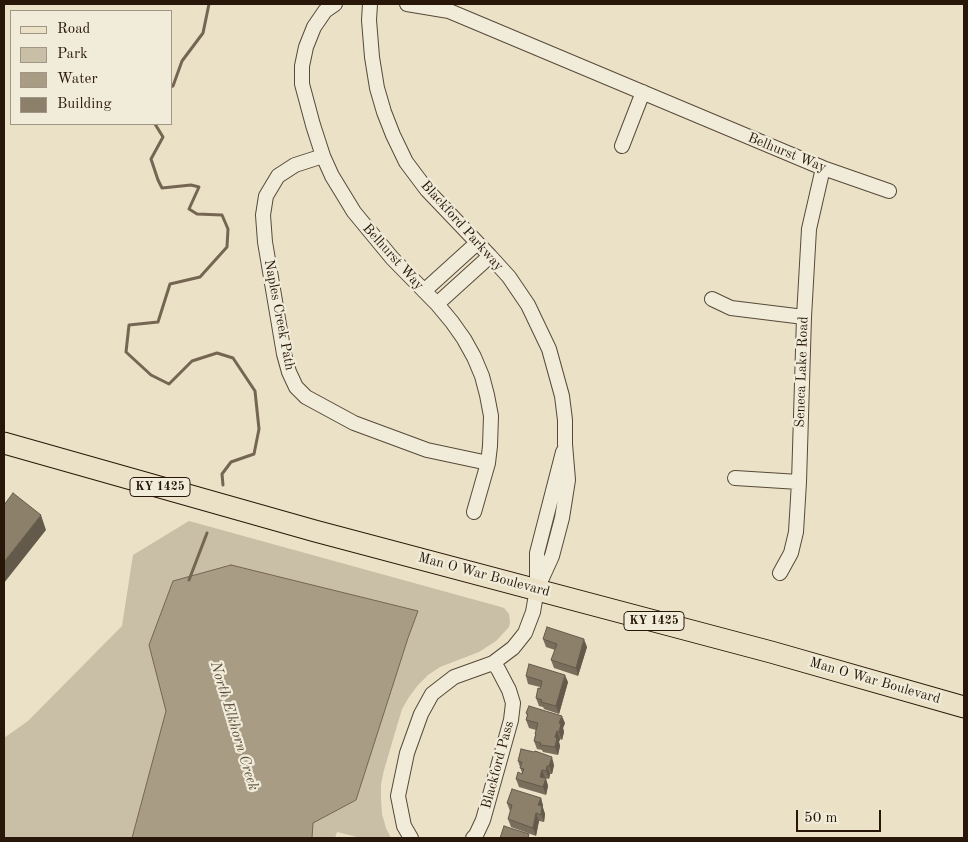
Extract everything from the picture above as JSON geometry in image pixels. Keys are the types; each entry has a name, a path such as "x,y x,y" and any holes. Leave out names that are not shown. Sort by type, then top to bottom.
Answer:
{"main road":[{"name":"Man O War Boulevard","path":"4,442 315,531 771,652 964,707"}],"street":[{"name":"Belhurst Way","path":"335,4 324,10 314,27 306,47 302,66 302,84 313,125 332,176 354,212 392,258 438,304 464,339 482,376 491,416 490,446 488,463 474,512"},
{"name":"Blackford Parkway","path":"370,4 368,20 377,88 393,135 406,162 427,190 509,277 528,305 549,349 562,396 565,420 565,444 537,553 537,589 533,612 525,633 513,648 493,663 454,677 432,694 421,714 407,753 398,796 404,826 411,838"},
{"name":"Belhurst Way","path":"407,4 450,11 823,168 889,191"},
{"path":"622,146 643,92"},
{"name":"Naples Creek Path","path":"323,156 295,164 278,176 266,196 263,215 265,242 284,354 296,387 306,397 354,423 427,450 488,463"},
{"name":"Seneca Lake Road","path":"780,573 791,553 796,532 809,229 823,168"},
{"path":"424,291 477,243"},
{"path":"438,304 490,256"},
{"path":"712,299 731,308 804,317"},
{"path":"735,478 798,482"},
{"name":"Blackford Pass","path":"473,838 483,820 511,720 513,703 509,690 493,663"}],"green space":[{"path":"189,521 501,607 509,614 509,627 496,641 479,652 440,667 428,675 418,685 402,709 381,784 382,814 391,838 361,838 337,832 335,838 4,838 4,738 28,721 122,626 133,555"}],"water":[{"path":"231,565 418,611 356,800 313,823 312,838 132,838 166,711 149,645 173,581"}],"building":[{"path":"13,493 41,515 4,562 4,505"},
{"path":"547,627 584,639 576,668 551,660 557,644 543,639"},
{"path":"529,664 565,675 556,706 541,702 542,700 536,698 542,681 526,676"},
{"path":"529,706 562,716 559,723 561,724 559,732 557,731 555,737 557,738 555,747 540,745 541,743 534,741 538,723 526,720"},
{"path":"521,749 535,751 552,757 546,771 542,770 540,777 546,778 543,787 516,779 518,772 522,774 524,769 520,768 522,762 518,761"},
{"path":"512,789 541,798 538,805 542,806 541,815 536,813 533,828 508,819 512,805 507,803"},
{"path":"504,826 529,834 528,838 500,838"}],"waterway":[{"name":"North Elkhorn Creek","path":"172,86 182,61 203,33 209,4"},
{"name":"North Elkhorn Creek","path":"156,125 163,137 151,159 162,188 191,185 199,187 189,209 197,214 222,215 228,229 227,247 200,277 170,284 158,322 129,325 126,352 151,375 169,384 192,361 217,353 233,358 255,391 259,429 254,454 231,462 222,474 223,485"},
{"name":"North Elkhorn Creek","path":"189,580 207,533"}]}
